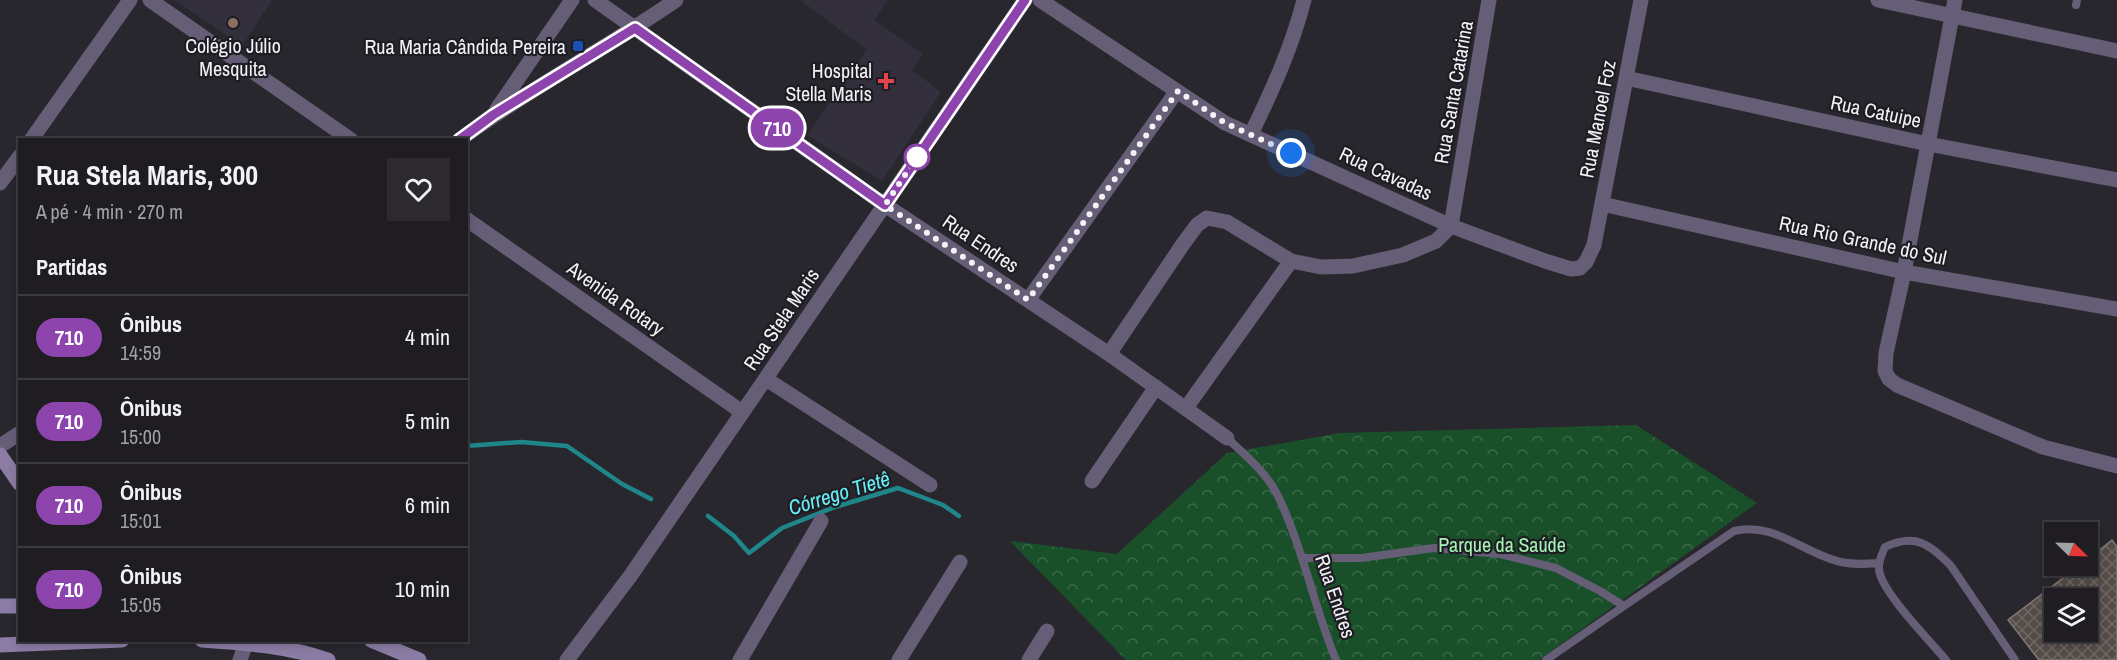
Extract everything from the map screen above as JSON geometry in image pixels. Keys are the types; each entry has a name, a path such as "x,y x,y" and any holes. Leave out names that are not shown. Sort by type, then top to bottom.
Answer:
{"main road":[{"path":"0,455 5,469 18,482"},
{"path":"0,606 18,606"},
{"path":"0,645 73,642"},
{"path":"231,642 310,654 328,660"},
{"path":"376,642 419,660"}],"street":[{"path":"32,138 130,0"},
{"path":"150,0 348,138"},
{"path":"493,115 572,0"},
{"name":"Rua Endres","path":"595,0 885,205 1109,354 1227,438"},
{"path":"462,138 493,115 635,28 676,0"},
{"name":"Rua Stela Maris","path":"567,660 631,575 1025,0"},
{"name":"Rua Cavadas","path":"1040,0 1225,123 1451,226 1571,269 1580,267 1586,262 1594,245"},
{"path":"1251,134 1273,89 1304,0"},
{"name":"Rua Santa Catarina","path":"1451,226 1489,0"},
{"name":"Rua Manoel Foz","path":"1594,245 1641,0"},
{"path":"1878,0 2117,51"},
{"path":"1955,0 1885,364 1889,379 1897,385 2043,447 2117,466"},
{"name":"Rua Catuipe","path":"1626,78 1928,144 2117,180"},
{"path":"1028,300 1178,91"},
{"path":"0,183 18,159"},
{"name":"Rua Rio Grande do Sul","path":"1602,204 1904,272 2117,309"},
{"path":"1109,354 1183,244 1197,225 1207,218 1227,222 1291,261 1321,267 1353,267 1403,255 1436,241 1451,226"},
{"name":"Avenida Rotary","path":"468,220 742,412"},
{"path":"1186,408 1291,261"},
{"path":"766,379 930,485"},
{"path":"1092,481 1156,387"},
{"path":"0,446 18,434"},
{"path":"740,660 821,520"},
{"path":"899,660 960,562"},
{"path":"1029,660 1047,632"},
{"path":"240,660 246,643"}],"lane":[{"name":"Rua Endres","path":"1227,438 1260,470 1278,495 1336,660"},
{"path":"1546,660 1734,531 1748,528 1782,536 1801,547 1839,562 1859,565 1879,563"},
{"path":"1946,660 1887,590 1879,573 1879,563 1885,547 1896,542 1915,540 1929,545 1952,566 2014,660"},
{"path":"1302,558 1361,558 1434,548 1500,554 1556,568 1624,606"}],"shaded area":[{"name":"Colégio Júlio Mesquita","path":"175,0 272,0 242,46"},
{"name":"Hospital Stella Maris","path":"800,0 888,0 874,20 923,54 912,70 941,92 882,181 807,135 867,50"}],"green space":[{"name":"Parque da Saúde","path":"1636,425 1757,503 1539,660 1126,660 1010,541 1117,554 1227,453 1340,433"}],"building":[{"path":"2112,540 2117,547 2117,660 2039,660 2008,620 2044,593 2044,642 2098,642 2098,588 2050,588 2066,576 2098,576 2098,551"}],"waterway":[{"name":"Córrego Tietê","path":"468,446 521,442 567,446 622,484 651,499"},
{"name":"Córrego Tietê","path":"708,516 734,536 749,553 782,528 835,507 898,488 943,505 959,516"}],"bus line":[{"name":"710","path":"462,138 493,115 635,28 885,205 1025,0"}],"place":[{"name":"Colégio Júlio Mesquita","path":"233,23"},
{"name":"Rua Maria Cândida Pereira","path":"578,46"},
{"name":"Hospital Stella Maris","path":"886,81"}],"route":[{"path":"917,157 885,205 1028,300 1178,91 1225,123 1291,153"}]}
